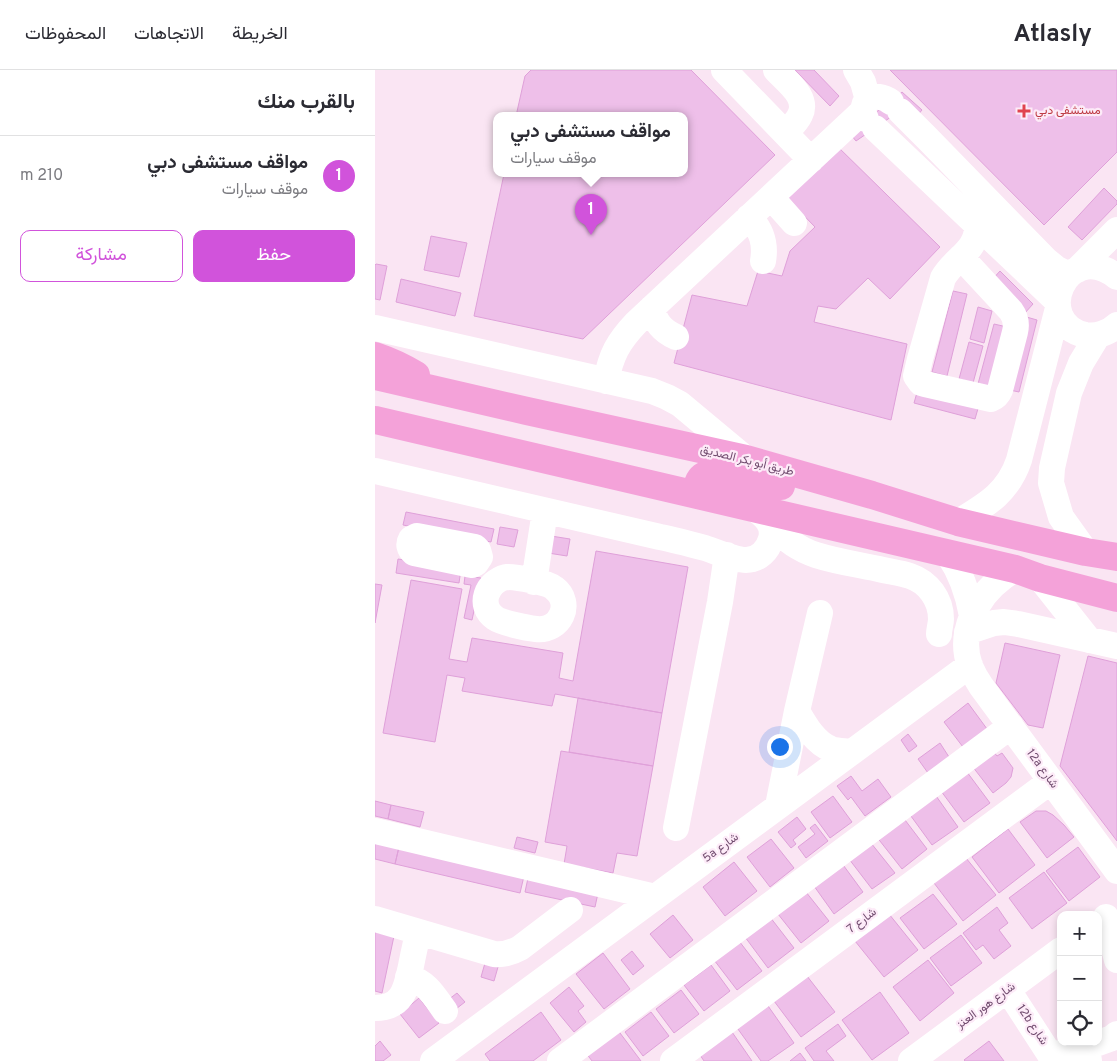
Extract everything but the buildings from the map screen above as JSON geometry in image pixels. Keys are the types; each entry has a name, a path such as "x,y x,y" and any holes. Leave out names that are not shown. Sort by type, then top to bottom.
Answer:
{"main road":[{"path":"375,356 405,368 422,378 437,391"},
{"name":"طريق أبو بكر الصديق","path":"375,376 746,459 958,522 1086,552 1117,557"},
{"path":"375,415 420,402 466,409 527,411"},
{"path":"375,415 699,495 762,515 948,554 1117,598"},
{"path":"699,495 698,481 709,473 815,492 872,495"}],"street":[{"path":"724,70 811,160"},
{"path":"776,70 796,91 801,98 803,106 797,121 785,133"},
{"path":"856,70 877,112 907,158 1058,304"},
{"path":"877,112 927,138 1057,269 1073,272 1093,266 1101,267 1109,270 1117,277"},
{"path":"606,381 609,364 615,349 624,335 749,217 777,185 877,112"},
{"path":"907,158 927,138"},
{"path":"777,185 794,223"},
{"path":"749,217 762,237 763,261"},
{"path":"967,264 969,249 977,232 977,225"},
{"path":"1108,330 1089,336 1073,330 1061,316 1058,294 1061,286 1073,272 1117,230"},
{"path":"967,264 1011,311 1016,320 1017,326 1000,390 995,398 991,399 925,384 916,376 943,278 950,268 967,264 979,263 987,257 1004,250"},
{"path":"958,522 994,498 1014,474 1058,304"},
{"path":"652,308 657,323 676,337"},
{"path":"375,328 652,391 673,401 692,414 746,459"},
{"path":"1086,552 1061,517 1051,483 1052,468 1074,377 1089,349 1108,330"},
{"path":"1033,404 1065,411"},
{"path":"375,471 660,536 747,560 759,556 768,547 772,536 762,515"},
{"path":"534,582 545,511"},
{"path":"762,515 779,534 790,543 804,550 817,555 909,576 923,582 933,592 939,605 941,620 939,634"},
{"path":"948,554 957,568 969,599 970,624 967,648 970,665"},
{"path":"676,828 720,602 727,555"},
{"path":"479,560 501,578"},
{"path":"970,624 979,602 1001,578 1027,574 1089,640"},
{"path":"510,577 534,582 553,587 563,600 562,616 551,627 543,630 535,629 501,621 490,613 487,607 487,593 495,582 501,578 510,577"},
{"path":"778,806 797,711 820,612"},
{"path":"970,624 994,622 1019,624 1117,646"},
{"name":"12a شارع","path":"970,665 981,686 1117,871"},
{"name":"5a شارع","path":"433,1061 970,665"},
{"path":"797,711 807,729 818,740 830,749 851,752"},
{"path":"560,1061 1011,726"},
{"name":"شارع 7","path":"673,1061 1051,781"},
{"path":"375,831 655,897"},
{"path":"375,919 494,954 502,954 514,951 570,910"},
{"path":"1102,965 1117,962 1107,916"},
{"path":"546,928 571,959"},
{"path":"375,1008 386,1007 396,1003 403,995 409,977 418,932"},
{"name":"شارع هور العنز","path":"911,1061 1057,953"},
{"path":"409,977 423,983 445,1011"},
{"name":"12b شارع","path":"1008,990 1053,1058"},
{"path":"1053,1058 1087,1050 1117,1034"}],"place":[{"name":"مستشفى دبي","path":"1024,111"},
{"name":"مواقف مستشفى دبي","path":"591,235"}]}
